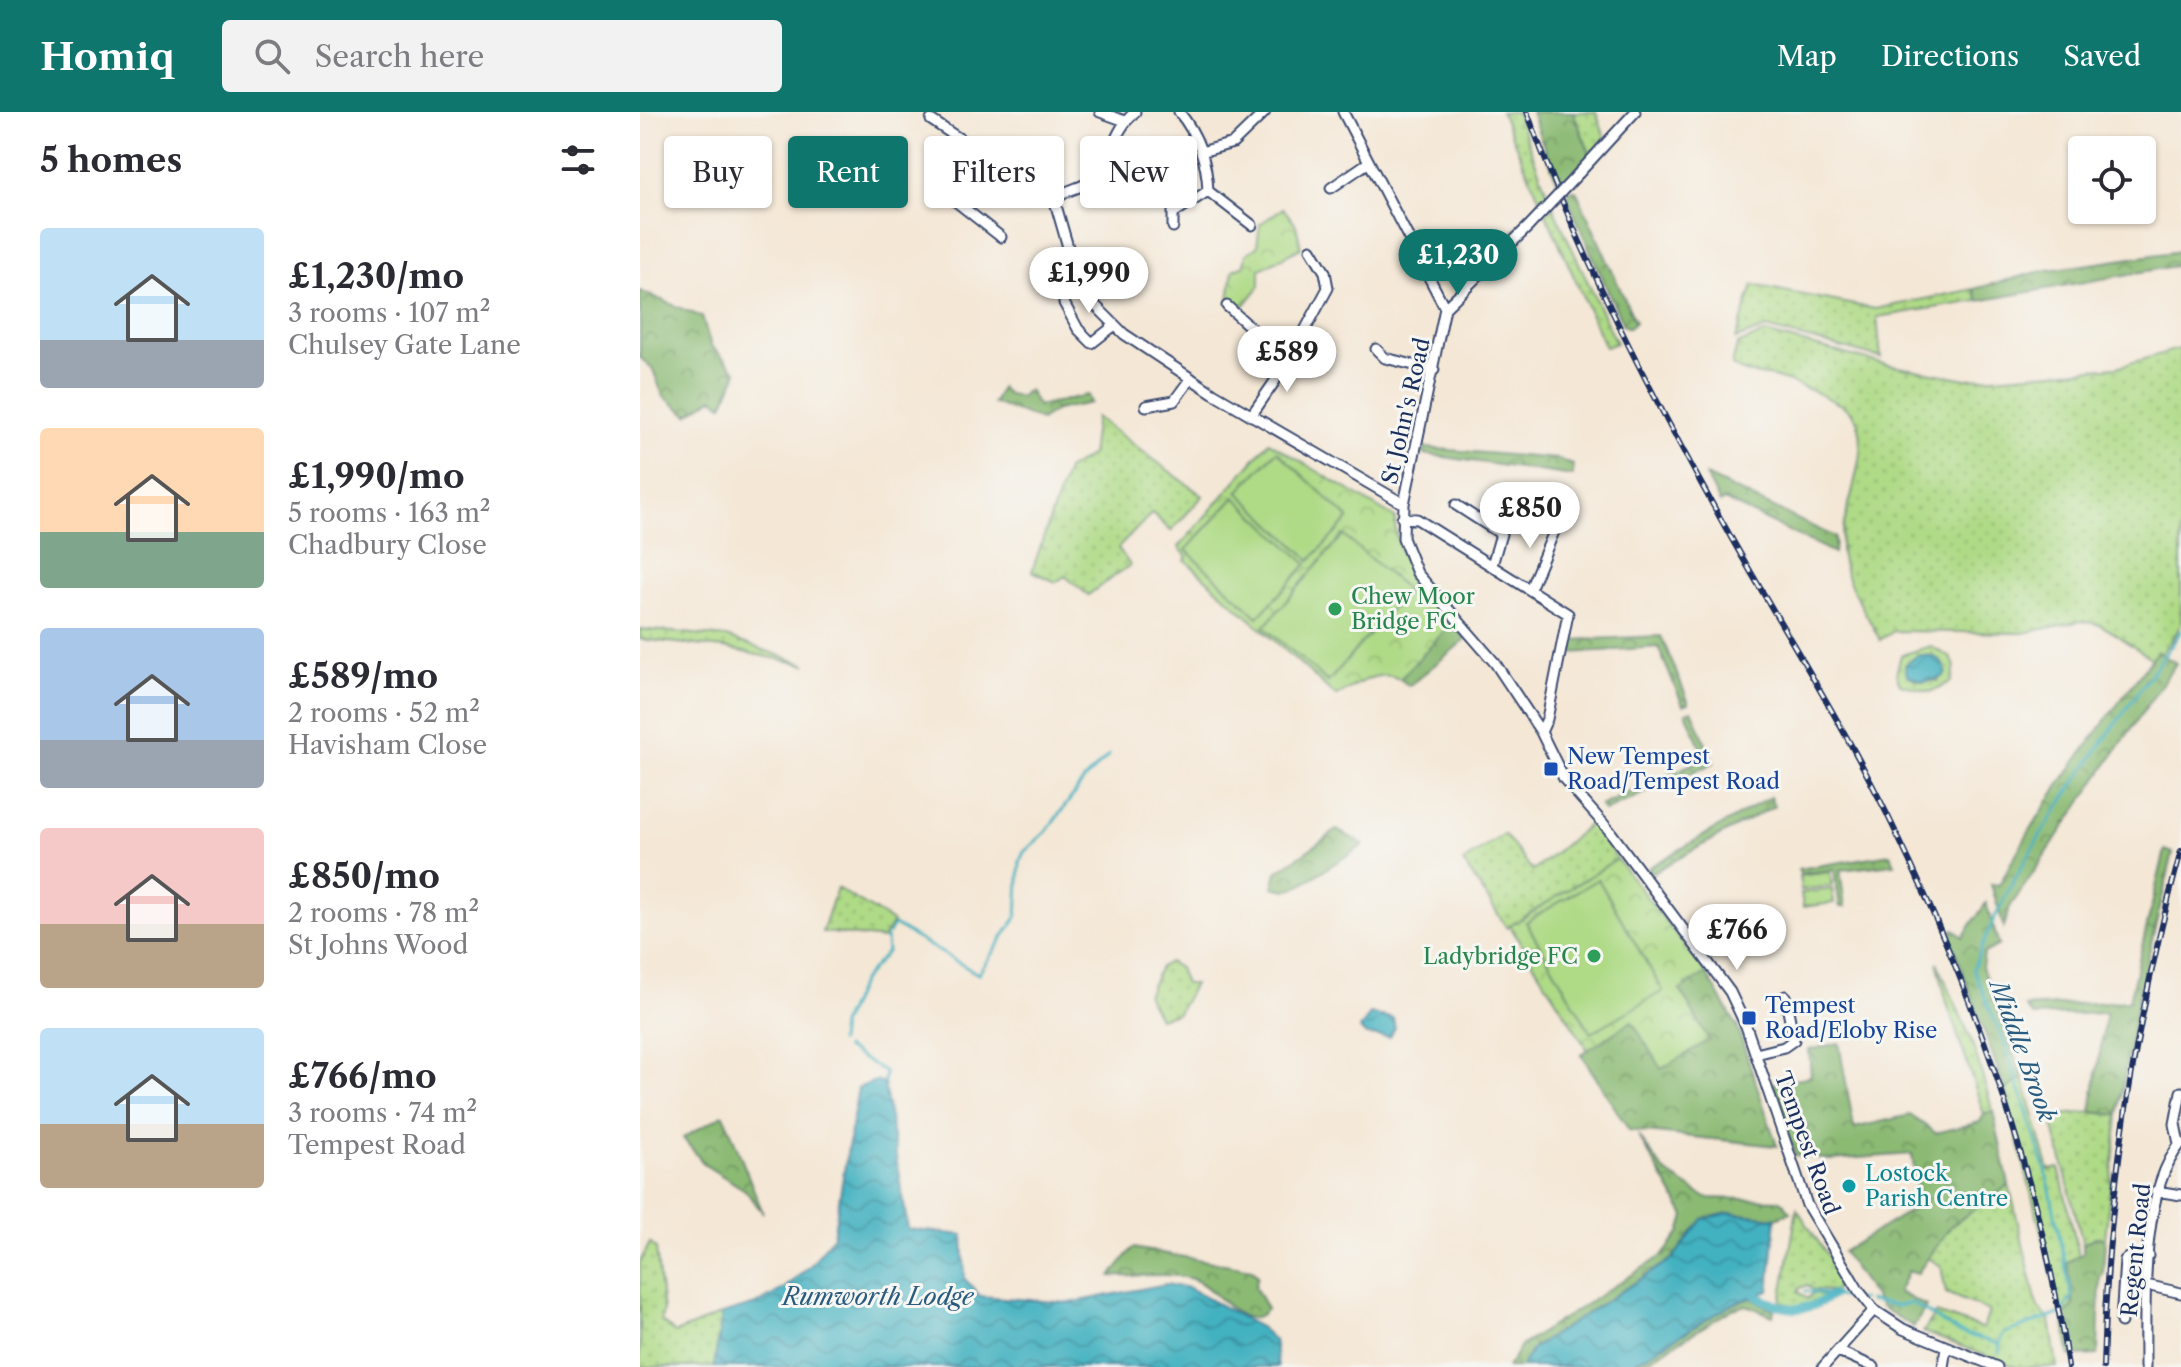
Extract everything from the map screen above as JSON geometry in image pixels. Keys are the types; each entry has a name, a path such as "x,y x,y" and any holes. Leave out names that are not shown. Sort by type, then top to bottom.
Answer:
{"street":[{"path":"1100,112 1125,121"},
{"path":"1064,193 1094,178 1125,121 1135,112"},
{"path":"1179,112 1195,133 1208,191 1254,226"},
{"path":"1343,112 1445,308 1529,226 1635,112"},
{"path":"1201,152 1233,143 1266,115"},
{"path":"931,120 956,136"},
{"path":"1331,188 1369,162"},
{"path":"1173,227 1173,210 1208,191"},
{"path":"964,208 1001,237"},
{"path":"1057,208 1076,275 1085,291 1115,325 1251,416 1404,504"},
{"path":"1251,416 1275,381 1280,354 1298,343 1307,321 1326,294 1325,272 1311,249"},
{"path":"1064,303 1078,329 1092,343 1115,325"},
{"path":"1227,306 1267,347 1280,354"},
{"name":"St John's Road","path":"1402,518 1445,308"},
{"path":"1376,349 1381,360 1434,370"},
{"path":"1146,406 1163,408 1174,401 1191,378"},
{"path":"1472,515 1479,503"},
{"path":"1456,505 1501,534 1492,565"},
{"path":"1530,589 1562,521 1553,507"},
{"path":"1402,518 1417,519 1568,614 1547,719 1541,732"},
{"name":"Tempest Road","path":"1402,518 1403,538 1417,573 1480,643 1541,732 1564,779 1609,830 1720,977 1738,1007 1807,1205 1874,1310"},
{"path":"1756,1054 1784,1047 1794,1040 1785,996"},
{"path":"2180,1144 2175,1124 2181,1092"},
{"name":"Regent Road","path":"2145,1367 2146,1285 2156,1191 2180,1144"},
{"path":"2156,1191 2181,1195"},
{"path":"2121,1322 2125,1260 2132,1255 2149,1256"},
{"path":"2146,1285 2181,1293"},
{"path":"1823,1367 1874,1310 1903,1329 1997,1367"},
{"path":"1943,1367 1946,1348"},
{"path":"1838,1351 1874,1367"}],"green space":[{"path":"1501,112 1516,112 1549,197 1483,269 1480,266 1541,202"},
{"path":"1531,112 1573,112 1590,154 1559,187"},
{"path":"1573,112 1596,112 1605,138 1590,154"},
{"path":"1570,190 1576,190 1635,322 1629,328 1623,325 1567,198"},
{"path":"1553,207 1616,343 1605,347 1546,214"},
{"path":"1283,208 1296,225 1301,248 1260,269 1260,286 1239,312 1229,301 1233,270 1244,265 1246,254 1257,247 1260,224"},
{"path":"2181,251 2181,265 1978,301 1974,289 2042,271"},
{"path":"1753,285 1875,309 1974,289 1978,301 1877,317 1881,358 1766,328 1736,339"},
{"path":"640,291 702,317 711,346 737,372 723,405 713,398 688,415 663,396 653,370 640,357"},
{"path":"1765,333 1887,365 1967,379 2117,367 2181,348 2181,626 2161,654 2157,652 2152,659 2101,625 2082,621 2023,633 1894,631 1880,640 1854,593 1842,555 1843,530 1860,457 1858,424 1851,412 1826,397 1732,365 1737,345"},
{"path":"1001,388 1007,394 1020,397 1028,390 1038,406 1088,395 1091,403 1056,410 1041,420 993,403"},
{"path":"1096,417 1203,496 1171,531 1152,513 1118,548 1130,565 1088,595 1065,576 1056,582 1032,571 1067,470 1091,455"},
{"path":"1269,442 1395,518 1396,534 1405,561 1421,585 1452,618 1452,623 1400,679 1383,675 1375,677 1336,696 1185,560 1187,557 1179,547"},
{"path":"1425,448 1557,459 1573,465 1573,476 1423,454"},
{"path":"1277,451 1349,519 1310,560 1238,492"},
{"path":"1706,476 1835,537 1834,553 1724,500 1720,503"},
{"path":"1235,497 1307,564 1258,617 1186,550"},
{"name":"Chew Moor Bridge FC","path":"1343,535 1407,590 1328,682 1264,627"},
{"path":"1452,623 1466,639 1409,686 1400,679"},
{"path":"640,629 726,637 807,665 724,648 640,639"},
{"path":"1661,636 1689,703 1683,705 1658,647 1571,653 1573,640"},
{"path":"1931,646 1951,658 1955,666 1951,682 1930,692 1900,684 1896,674 1901,655","holes":["1931,655 1945,667 1938,681 1914,680"]},
{"path":"2157,652 2176,663 2010,907 2004,927 1991,884 1999,885 2053,794"},
{"path":"1692,710 1714,763 1604,811 1600,806 1705,758 1686,712"},
{"path":"1770,797 1774,806 1652,873 1648,868"},
{"path":"1591,823 1617,859 1507,928 1463,862 1504,834 1533,871"},
{"path":"1337,830 1364,845 1297,887 1286,890 1273,887 1277,872"},
{"path":"2165,850 2173,853 2137,1002 2118,1115 2091,1112 2106,1013 2033,1016 2025,1007 2129,1001"},
{"path":"1890,854 1895,864 1840,870 1845,907 1840,907 1834,870 1800,874 1798,869"},
{"path":"1617,859 1706,973 1680,990 1709,1040 1661,1069 1632,1021 1588,1050 1510,926"},
{"path":"1830,872 1832,886 1801,890 1799,876"},
{"name":"Ladybridge FC","path":"1598,879 1663,991 1591,1033 1526,922"},
{"path":"837,888 893,922 883,939 822,932"},
{"path":"1832,889 1834,903 1803,907 1801,893"},
{"path":"1986,903 1999,945 1984,953 1982,967 2023,1078 2005,1090 1950,936 1954,929 1963,937"},
{"path":"1169,962 1179,968 1185,984 1194,984 1178,1013 1159,1018 1147,995 1160,967"},
{"path":"1937,962 1971,1039 1993,1111 1984,1114 1947,1003"},
{"path":"1706,973 1737,1026 1777,1146 1629,1130 1581,1054 1632,1021 1709,1040 1680,990"},
{"path":"1839,1043 1854,1128 1910,1115 1936,1133 1980,1122 1984,1114 1993,1111 2009,1185 1951,1226 1917,1274 1908,1271 1898,1292 1926,1306 1914,1327 1881,1307 1843,1252 1911,1210 1917,1192 1912,1154 1831,1160 1795,1155 1771,1084 1811,1076 1809,1050"},
{"path":"2023,1078 2049,1170 2059,1168 2079,1256 2067,1262 2074,1305 2063,1317 2005,1090"},
{"path":"2091,1112 2118,1115 2105,1239 2095,1237 2083,1244 2051,1116"},
{"path":"724,1115 763,1213 745,1190 705,1165 683,1138"},
{"path":"1638,1135 1664,1171 1706,1198 1781,1200 1791,1212 1776,1218 1729,1213 1703,1219 1672,1259 1533,1348 1521,1367 1507,1367 1522,1345 1663,1255 1680,1233 1685,1216"},
{"path":"2009,1185 2038,1308 2050,1320 2057,1367 2016,1367 1923,1332 1936,1313 1983,1329 1989,1311 1946,1293 1941,1266 1928,1258 1951,1226"},
{"path":"1797,1209 1842,1278 1834,1291 1813,1290 1808,1285 1800,1288 1798,1291 1807,1299 1813,1293 1826,1296 1803,1308 1781,1302"},
{"path":"2095,1237 2105,1239 2103,1274 2100,1276 2098,1355 2070,1356 2063,1317 2074,1305 2067,1262 2083,1254 2083,1244"},
{"path":"650,1243 656,1249 663,1311 661,1321 675,1333 722,1314 714,1367 640,1367 640,1262"},
{"path":"1133,1248 1252,1269 1258,1275 1255,1287 1267,1309 1259,1316 1250,1318 1241,1315 1205,1286 1187,1278 1166,1275 1111,1276"},
{"path":"1751,1298 1774,1310 1773,1316 1747,1305 1733,1309 1637,1367 1627,1367 1733,1304"}],"water":[{"path":"1918,655 1939,660 1946,672 1943,677 1924,682 1907,675 1905,665"},
{"path":"1370,1014 1393,1018 1395,1028 1389,1037 1366,1035 1360,1029"},
{"name":"Rumworth Lodge","path":"875,1081 884,1083 908,1229 963,1235 965,1279 980,1296 1069,1303 1166,1284 1189,1288 1260,1327 1274,1340 1278,1367 714,1367 722,1314 759,1303 786,1287 811,1265 833,1236 858,1088"},
{"path":"1729,1213 1776,1218 1769,1291 1733,1304 1627,1367 1521,1367 1533,1348 1672,1259 1703,1219"}],"waterway":[{"name":"Middle Brook","path":"1999,1352 2001,1337 2005,1333 2062,1313 2072,1297 2046,1171 2004,1042 1973,969 1992,924 2039,837 2181,631"},
{"path":"888,934 894,925 978,974 1017,917 1020,861 1024,852 1046,832 1085,779 1109,755"},
{"path":"839,1042 841,1025 862,981 887,952 886,938"},
{"path":"845,1048 885,1072 884,1083"},
{"path":"1806,1291 1862,1300"},
{"path":"1756,1296 1794,1309 1812,1306 1832,1295"},
{"path":"1869,1301 1897,1306 1912,1303 1958,1332 1999,1344"}],"railway":[{"path":"1527,112 1571,223 1648,384 1733,541 1868,777 1946,945 1974,1013 2021,1153 2056,1295 2068,1367"},
{"path":"2103,1367 2110,1236 2126,1107 2150,978 2181,851"}],"place":[{"name":"Chew Moor Bridge FC","path":"1335,609"},
{"name":"New Tempest Road/Tempest Road","path":"1551,769"},
{"name":"Ladybridge FC","path":"1594,956"},
{"name":"Tempest Road/Eloby Rise","path":"1749,1018"},
{"name":"Lostock Parish Centre","path":"1849,1186"}]}
